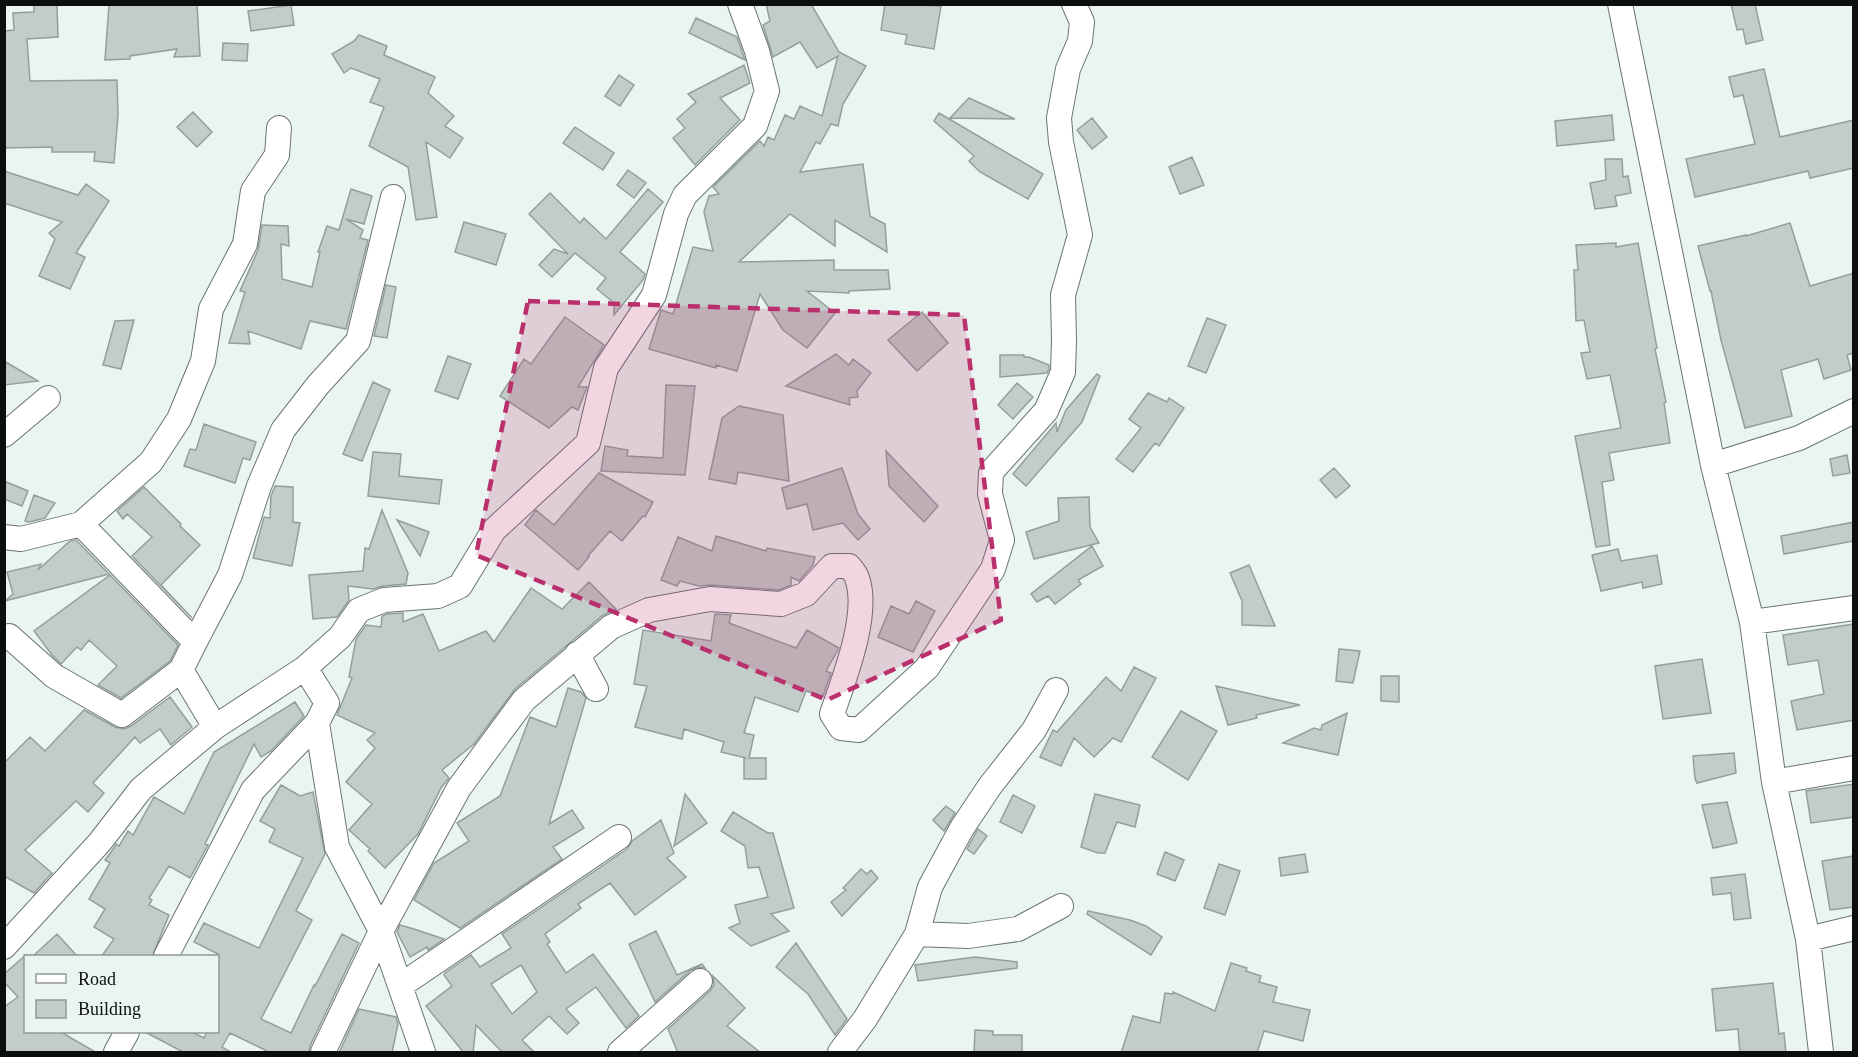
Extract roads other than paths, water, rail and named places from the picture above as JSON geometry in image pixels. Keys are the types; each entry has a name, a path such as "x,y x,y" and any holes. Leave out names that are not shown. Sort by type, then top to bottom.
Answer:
{"street":[{"path":"4,947 100,842 141,789 215,727 305,668 340,637 359,610 384,600 438,596 460,585 494,530 588,443 606,368 654,295 676,214 685,195 755,126 767,92 757,51 740,4"},
{"path":"323,1053 381,931 459,788 524,700 612,627 649,610 710,599 781,604 806,594 832,566 849,566 857,578 861,607 851,659 832,714 841,728 859,730 927,668 993,570 1002,540 990,494 991,472 1046,411 1063,372 1063,295 1080,235 1061,142 1059,118 1068,69 1080,42 1082,22 1074,4"},
{"path":"1620,4 1713,465 1752,622 1774,782 1808,939 1821,1053"},
{"path":"4,537 21,539 81,524 151,462 179,419 203,361 211,309 245,244 253,191 278,156 279,128"},
{"path":"4,638 9,636 54,676 122,715 181,670 230,575 259,486 283,430 318,385 358,341 393,197"},
{"path":"4,435 48,398"},
{"path":"1713,465 1799,438 1854,411"},
{"path":"81,524 195,642"},
{"path":"1752,622 1854,608"},
{"path":"577,654 596,689"},
{"path":"167,955 253,790 317,723 327,703 305,668"},
{"path":"181,670 215,727"},
{"path":"840,1053 865,1019 917,934 930,887 963,828 990,786 1034,730 1056,690"},
{"path":"317,723 337,847 381,931 423,1053"},
{"path":"1774,782 1854,768"},
{"path":"400,986 619,837"},
{"path":"917,934 968,936 1018,929 1061,906"},
{"path":"1808,939 1854,928"},
{"path":"620,1053 700,981"},
{"path":"116,1053 126,1033"}]}
